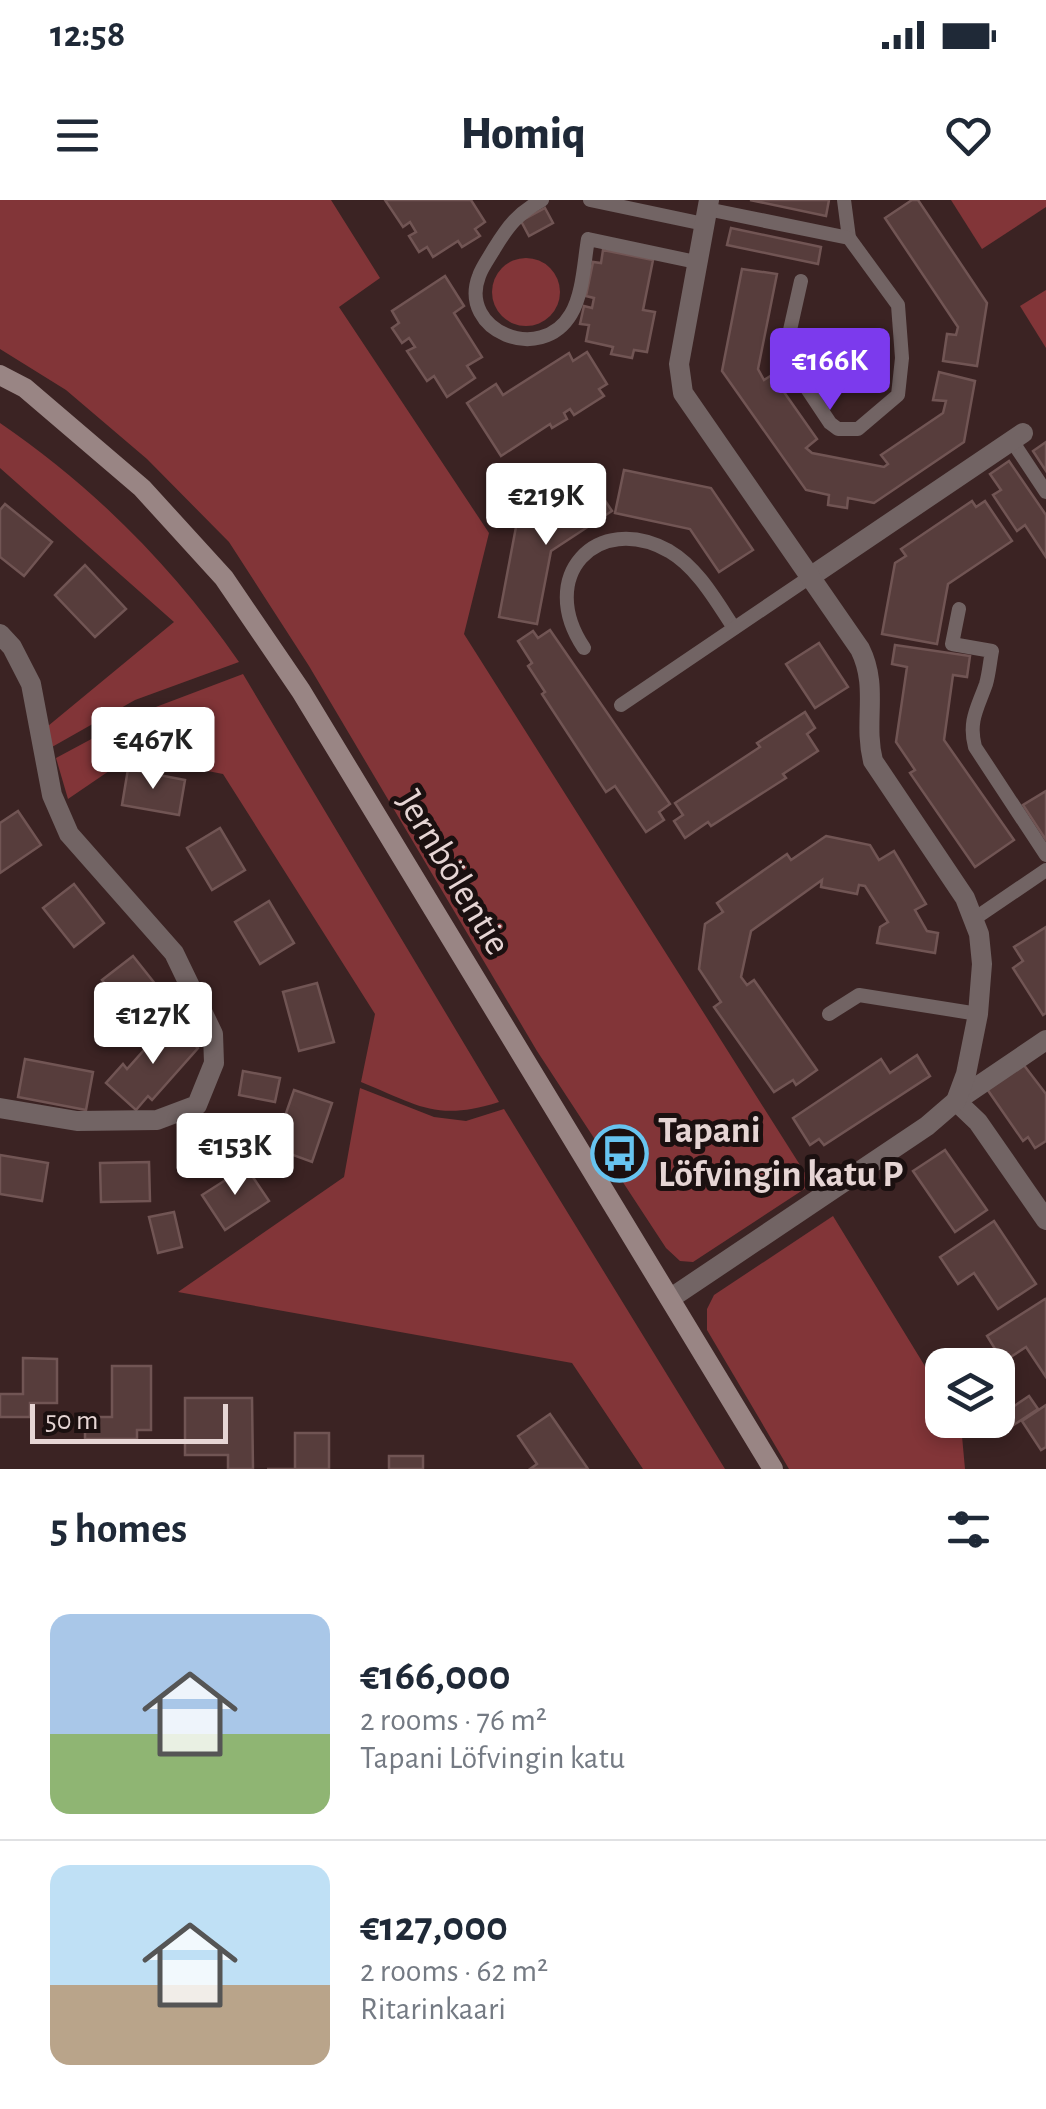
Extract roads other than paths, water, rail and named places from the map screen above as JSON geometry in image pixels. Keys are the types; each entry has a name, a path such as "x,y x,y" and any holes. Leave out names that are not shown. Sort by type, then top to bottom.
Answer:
{"street":[{"path":"707,211 679,364 683,392 860,649 870,672 869,736 873,761 965,898 974,919 982,964 978,1014 966,1074 956,1101"},
{"name":"Jernbölentie","path":"0,375 25,388 142,488 224,578 312,708 772,1469"},
{"path":"810,577 1018,437"},
{"path":"0,634 31,684 52,795 69,834 174,953 213,1034 214,1063 196,1105 157,1120 78,1121 0,1108"},
{"path":"671,1298 1046,1040"},
{"path":"956,1101 978,1122 1046,1220"}],"lane":[{"path":"506,200 519,213"},
{"path":"542,200 519,213 479,275 476,288 477,300 488,322 514,340 549,334 568,320 576,304 588,239 696,262"},
{"path":"590,200 707,211 849,238"},
{"path":"801,281 790,330 792,366 830,424 838,429 858,429 898,395 902,358 898,305 849,238 844,200"},
{"path":"1018,437 1046,492"},
{"path":"584,648 567,618 565,589 585,554 610,540 644,541 680,558 701,580 734,628"},
{"path":"621,705 810,577"},
{"path":"959,608 952,644 992,651 986,684 974,712 972,732 976,747 1046,856"},
{"path":"974,919 1046,870"},
{"path":"828,1014 860,996 978,1014"}],"place":[{"name":"Tapani Löfvingin katu P","path":"619,1153"}]}
